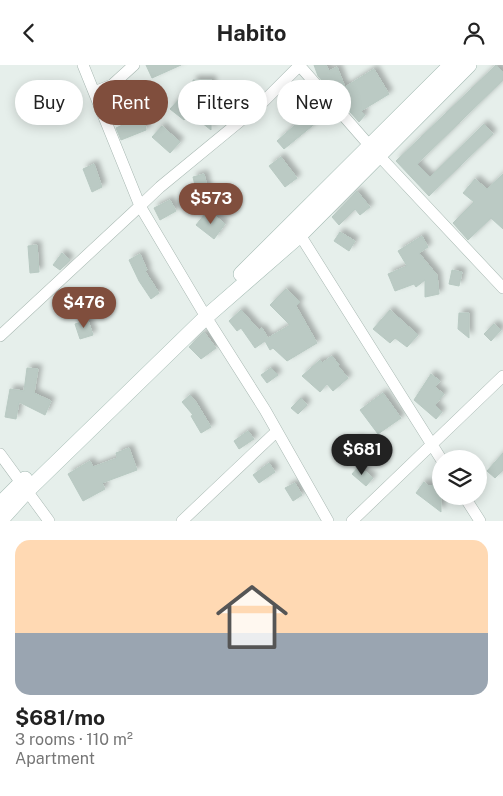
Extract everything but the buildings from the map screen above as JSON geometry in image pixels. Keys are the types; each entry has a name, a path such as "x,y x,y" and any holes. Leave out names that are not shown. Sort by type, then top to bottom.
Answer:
{"street":[{"path":"84,65 93,89"},
{"path":"118,80 134,65"},
{"path":"0,336 160,187 261,104 300,65 374,150 503,287"},
{"path":"205,314 300,235 451,65"},
{"path":"0,504 24,487 374,150 469,65"},
{"path":"107,125 140,206 277,431 328,521"},
{"path":"300,235 435,450"},
{"path":"352,521 503,377"},
{"path":"182,521 277,431"},
{"path":"0,454 49,521"},
{"path":"0,521 24,487"},
{"path":"470,505 480,521"}]}
